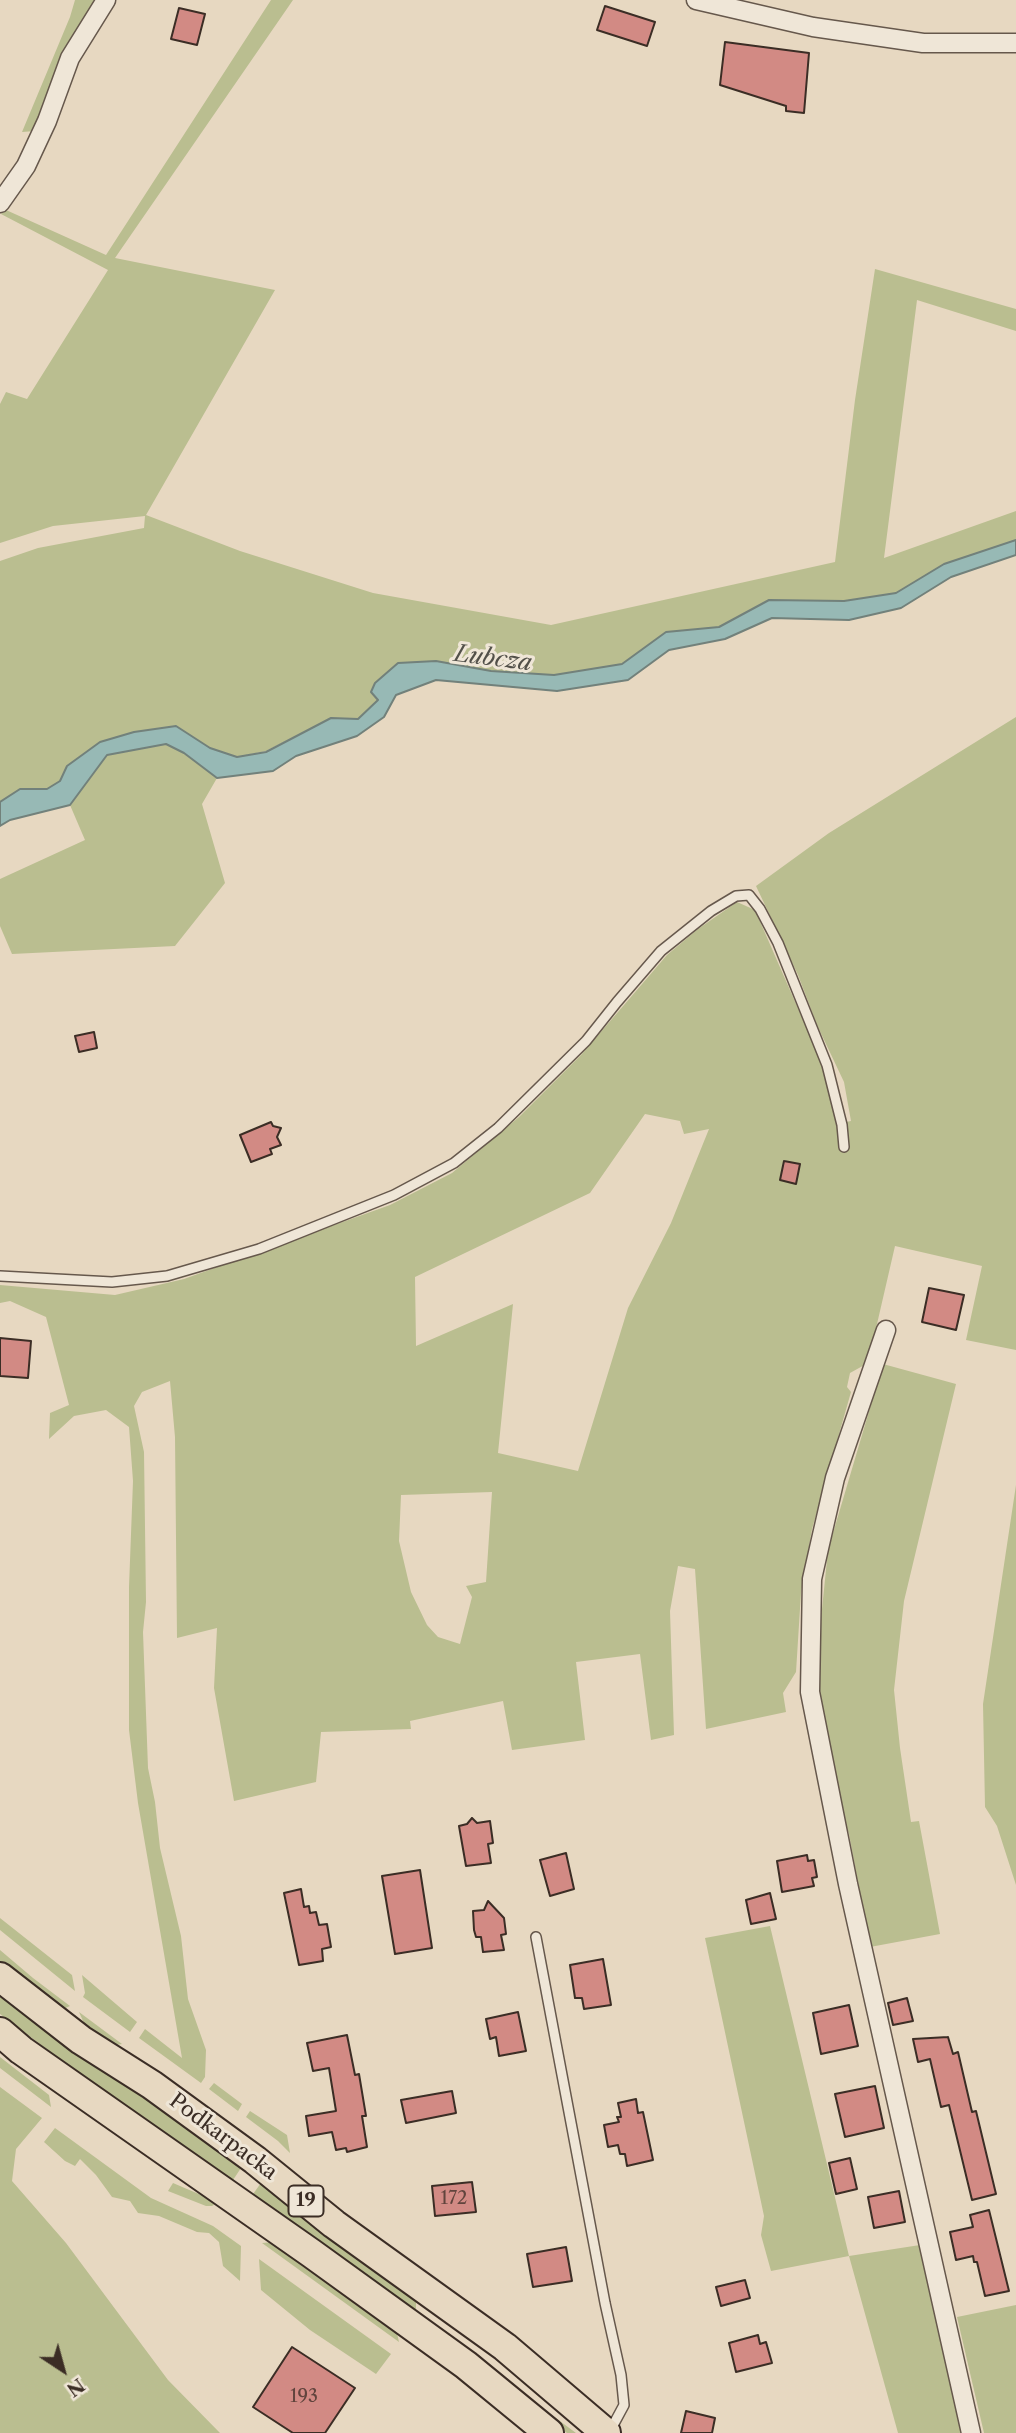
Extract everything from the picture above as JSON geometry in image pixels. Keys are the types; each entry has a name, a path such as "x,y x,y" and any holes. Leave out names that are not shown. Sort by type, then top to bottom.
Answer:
{"highway":[{"name":"Podkarpacka","path":"0,1977 81,2040 152,2085 334,2224 505,2347 608,2433"},
{"name":"Podkarpacka","path":"0,2032 21,2050 466,2365 549,2433"},
{"path":"429,2338 425,2321 434,2318 479,2351 505,2347"}],"street":[{"path":"0,203 26,166 47,121 70,58 106,0"},
{"path":"696,0 813,27 923,43 1016,43"},
{"path":"887,1330 835,1478 812,1579 810,1692 848,1884 971,2433"}],"lane":[{"path":"0,1276 112,1282 167,1276 259,1250 394,1195 454,1163 498,1128 586,1041 661,951 711,911 736,896 749,895 760,909 778,943 827,1065 842,1125 844,1147"},
{"path":"537,1937 605,2303 621,2375 624,2405 608,2433"}],"green space":[{"path":"75,0 100,0 35,131 22,132 70,17"},
{"path":"271,0 293,0 115,258 275,290 146,515 240,551 373,593 551,625 835,562 875,269 1016,309 1016,331 917,300 884,558 1016,511 1016,540 944,564 896,593 844,601 769,600 719,627 666,632 622,664 554,675 491,671 436,661 378,700 358,719 331,718 266,751 237,757 210,748 176,726 134,732 100,742 67,766 60,781 47,789 20,789 0,802 0,561 38,548 144,528 145,516 53,526 0,543 0,404 6,392 27,399 108,270 1,214 6,210 106,255"},
{"path":"1016,717 1016,1350 966,1340 982,1266 895,1246 868,1363 850,1373 847,1387 851,1392 812,1529 801,1593 796,1672 783,1693 786,1712 706,1729 695,1569 678,1566 670,1611 674,1735 651,1740 640,1654 576,1662 585,1740 512,1750 503,1701 410,1721 411,1729 321,1732 316,1782 234,1801 214,1688 217,1628 177,1638 175,1437 170,1381 142,1392 134,1406 144,1452 146,1602 143,1632 148,1768 160,1848 181,1936 188,1999 206,2050 205,2077 201,2083 139,2038 145,2029 182,2058 138,1803 129,1730 129,1587 133,1481 129,1427 106,1410 74,1416 49,1439 50,1413 69,1405 46,1317 10,1301 0,1303 0,1285 115,1295 184,1279 390,1205 452,1173 519,1117 581,1055 667,955 737,902 755,910 824,1068 836,1124 851,1121 844,1082 756,886 829,833","holes":["645,1114 680,1121 684,1134 709,1129 671,1223 628,1308 578,1471 498,1453 513,1304 416,1346 415,1277 590,1193","492,1492 486,1582 466,1586 472,1597 460,1644 438,1637 427,1625 411,1592 399,1541 401,1495"]},
{"path":"166,744 184,753 217,778 202,804 225,883 175,946 12,954 0,926 0,879 85,840 70,805 106,755"},
{"path":"883,1364 956,1384 904,1601 894,1690 911,1822 919,1821 940,1934 870,1947 815,1678 828,1550"},
{"path":"1016,1485 1016,1885 997,1826 985,1807 983,1704"},
{"path":"0,1918 72,1975 75,1991 0,1930"},
{"path":"770,1926 849,2256 771,2271 761,2235 764,2216 705,1938"},
{"path":"0,1950 70,2006 61,2010 21,1979 0,1961"},
{"path":"82,1975 137,2022 130,2032 83,1997 85,1993"},
{"path":"0,1992 100,2066 243,2165 231,2183 0,2014"},
{"path":"79,2012 122,2044 110,2046 87,2030"},
{"path":"0,2057 49,2095 51,2107 0,2068"},
{"path":"214,2083 242,2104 238,2111 209,2089"},
{"path":"0,2087 42,2118 16,2149 12,2181 66,2243 168,2380 220,2433 0,2433"},
{"path":"250,2111 287,2135 290,2153 246,2117"},
{"path":"55,2128 151,2198 213,2226 241,2246 240,2281 223,2266 219,2242 209,2233 197,2232 159,2216 138,2213 130,2201 112,2197 80,2159 75,2166 65,2161 44,2142"},
{"path":"263,2180 411,2294 416,2302 416,2312 251,2197"},
{"path":"173,2183 218,2202 206,2206 168,2191"},
{"path":"274,2242 396,2329 399,2342 262,2243"},
{"path":"920,2245 964,2433 898,2433 849,2256"},
{"path":"259,2259 391,2354 376,2374 310,2330 261,2290"},
{"path":"1016,2305 1016,2433 984,2433 957,2317"},
{"path":"454,2339 576,2433 567,2433 452,2342"}],"water":[{"path":"1016,540 1016,555 951,577 901,608 849,620 772,618 725,639 669,650 628,680 557,691 436,680 396,695 384,717 357,736 296,756 273,771 217,778 184,753 166,744 107,755 70,805 10,820 0,826 0,802 20,789 47,789 60,781 67,766 100,742 134,732 176,726 210,748 237,757 266,752 331,718 358,719 378,700 371,692 375,683 398,663 436,661 491,671 554,675 622,664 666,632 719,627 769,600 844,601 896,593 944,564"}],"building":[{"path":"605,6 655,22 647,46 597,30"},
{"path":"179,8 205,14 197,45 171,39"},
{"path":"725,42 809,53 804,113 786,111 786,106 720,85"},
{"path":"94,1032 97,1048 79,1052 75,1036"},
{"path":"271,1122 273,1126 281,1128 277,1137 281,1145 270,1149 272,1154 251,1162 240,1135"},
{"path":"784,1161 800,1164 796,1184 780,1180"},
{"path":"929,1288 964,1295 956,1330 922,1322"},
{"path":"0,1338 31,1341 28,1378 0,1376"},
{"path":"472,1818 477,1823 490,1821 493,1843 488,1844 491,1863 466,1866 459,1826 467,1824"},
{"path":"566,1853 574,1889 550,1896 540,1860"},
{"path":"807,1855 808,1861 814,1860 817,1877 812,1878 814,1886 782,1892 777,1861"},
{"path":"420,1870 432,1948 395,1954 382,1876"},
{"path":"301,1889 304,1907 309,1906 310,1913 316,1912 319,1925 327,1924 331,1947 322,1949 323,1961 299,1965 284,1893"},
{"path":"770,1893 776,1919 751,1924 746,1900"},
{"path":"488,1901 504,1918 506,1934 501,1935 504,1950 483,1952 481,1937 476,1937 473,1911 484,1910"},
{"path":"603,1959 611,2005 584,2009 582,1998 575,1998 570,1965"},
{"path":"907,1998 913,2021 893,2025 888,2003"},
{"path":"849,2005 858,2046 821,2054 813,2013"},
{"path":"518,2012 526,2051 499,2056 496,2037 490,2039 486,2019"},
{"path":"347,2035 355,2075 359,2074 366,2116 362,2116 367,2147 347,2152 346,2148 336,2150 332,2132 309,2136 306,2116 336,2111 329,2068 313,2071 307,2043"},
{"path":"948,2037 953,2054 958,2052 972,2112 976,2111 996,2194 972,2200 949,2105 941,2107 930,2059 918,2062 913,2039"},
{"path":"875,2086 884,2128 845,2137 835,2094"},
{"path":"452,2091 456,2113 406,2123 401,2100"},
{"path":"636,2099 638,2113 643,2112 653,2160 627,2166 625,2154 620,2154 618,2145 608,2147 604,2125 619,2122 617,2117 621,2117 618,2103"},
{"path":"850,2158 857,2189 836,2194 829,2163"},
{"path":"472,2182 476,2212 435,2216 432,2186"},
{"path":"899,2191 905,2222 874,2228 868,2197"},
{"path":"989,2210 1009,2291 985,2296 977,2262 974,2262 973,2256 956,2260 950,2232 973,2227 970,2215"},
{"path":"566,2247 572,2281 533,2287 527,2254"},
{"path":"745,2280 750,2298 721,2306 716,2287"},
{"path":"758,2335 760,2344 766,2342 772,2363 736,2372 729,2343"},
{"path":"292,2347 355,2388 325,2433 293,2433 253,2407"},
{"path":"686,2411 715,2418 712,2433 681,2433"}],"water label":[{"name":"Lubcza","path":"493,659"}]}
